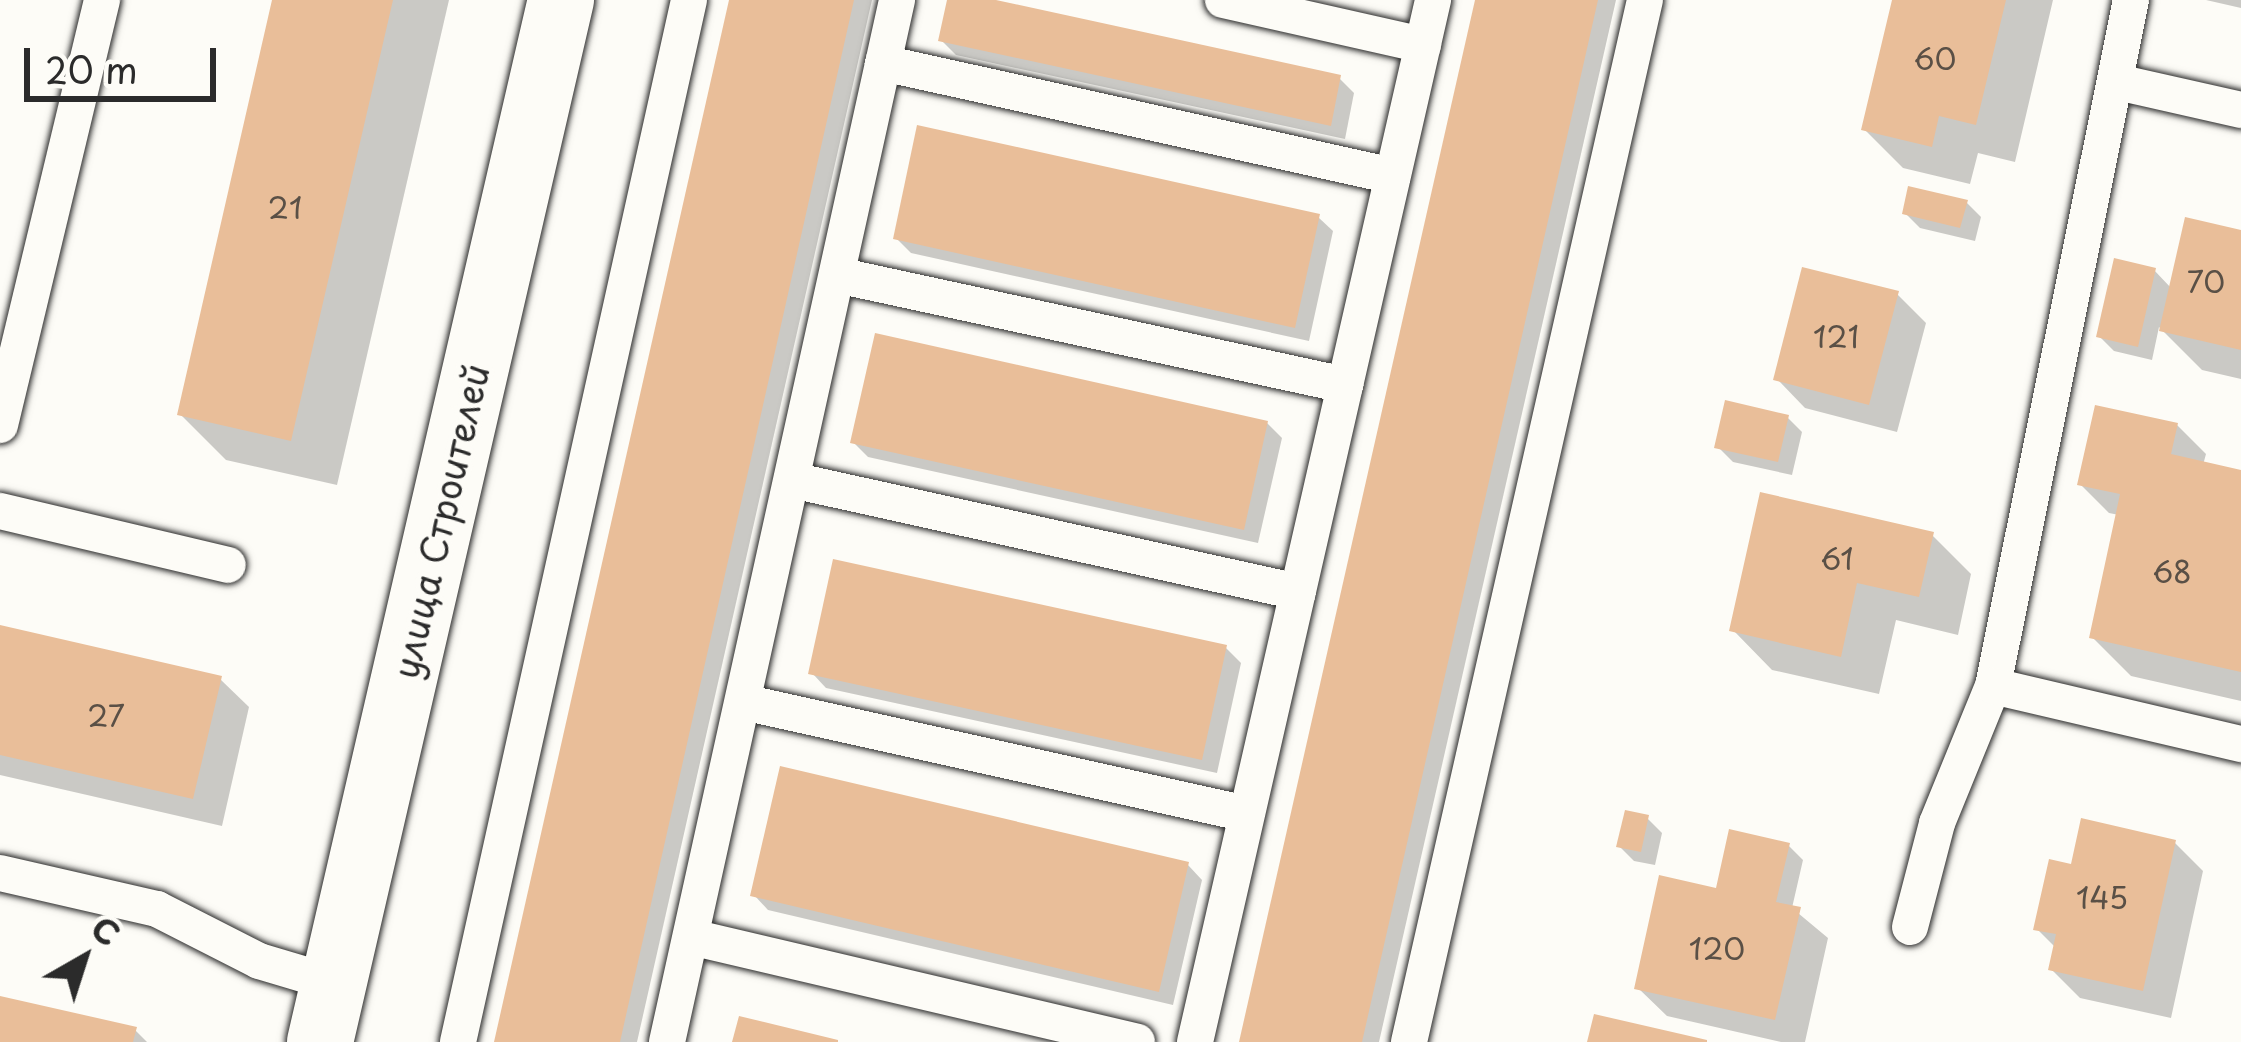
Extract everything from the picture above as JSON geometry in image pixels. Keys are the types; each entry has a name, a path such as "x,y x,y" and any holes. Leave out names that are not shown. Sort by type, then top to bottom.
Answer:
{"street":[{"name":"улица Строителей","path":"327,1012 561,0"}],"lane":[{"path":"0,425 101,0"},
{"path":"458,1042 689,0"},
{"path":"668,1042 897,0"},
{"path":"1223,0 1423,45"},
{"path":"1195,1042 1433,0"},
{"path":"1409,1042 1645,0"},
{"path":"1910,927 1937,823 1993,686 2131,0"},
{"path":"884,63 1393,176"},
{"path":"2117,82 2241,110"},
{"path":"837,275 1345,385"},
{"path":"792,480 1298,592"},
{"path":"0,511 228,566"},
{"path":"1993,686 2241,744"},
{"path":"743,702 1247,814"},
{"path":"0,873 157,908 259,961 327,1012"},
{"path":"691,937 1137,1042"}],"building":[{"path":"272,0 393,0 291,441 177,415"},
{"path":"729,0 854,0 620,1042 494,1042"},
{"path":"947,0 996,0 1341,75 1331,126 938,41"},
{"path":"1475,0 1598,0 1362,1042 1239,1042"},
{"path":"1892,0 2006,0 1976,125 1939,116 1932,147 1861,130"},
{"path":"917,125 1320,214 1295,328 893,239"},
{"path":"1908,186 1968,200 1960,228 1902,214"},
{"path":"2185,217 2241,230 2241,350 2159,331"},
{"path":"2114,258 2156,268 2138,347 2096,337"},
{"path":"1802,267 1899,291 1869,405 1773,380"},
{"path":"875,333 1268,421 1244,530 850,443"},
{"path":"1725,400 1789,415 1778,462 1714,448"},
{"path":"2095,405 2178,423 2171,454 2241,470 2241,672 2089,638 2120,494 2077,485"},
{"path":"1760,492 1934,532 1919,597 1857,583 1841,657 1729,631"},
{"path":"833,559 1227,645 1202,760 808,674"},
{"path":"0,625 222,676 193,799 0,755"},
{"path":"780,766 1189,862 1159,992 750,896"},
{"path":"1625,810 1649,815 1641,852 1616,847"},
{"path":"2081,818 2176,840 2143,991 2048,970 2056,934 2033,930 2049,859 2071,864"},
{"path":"1729,829 1790,843 1776,902 1801,907 1775,1020 1634,989 1659,875 1716,888"},
{"path":"0,996 137,1027 133,1042 0,1042"},
{"path":"1594,1014 1707,1040 1707,1042 1587,1042"},
{"path":"739,1016 838,1040 838,1042 732,1042"}]}
